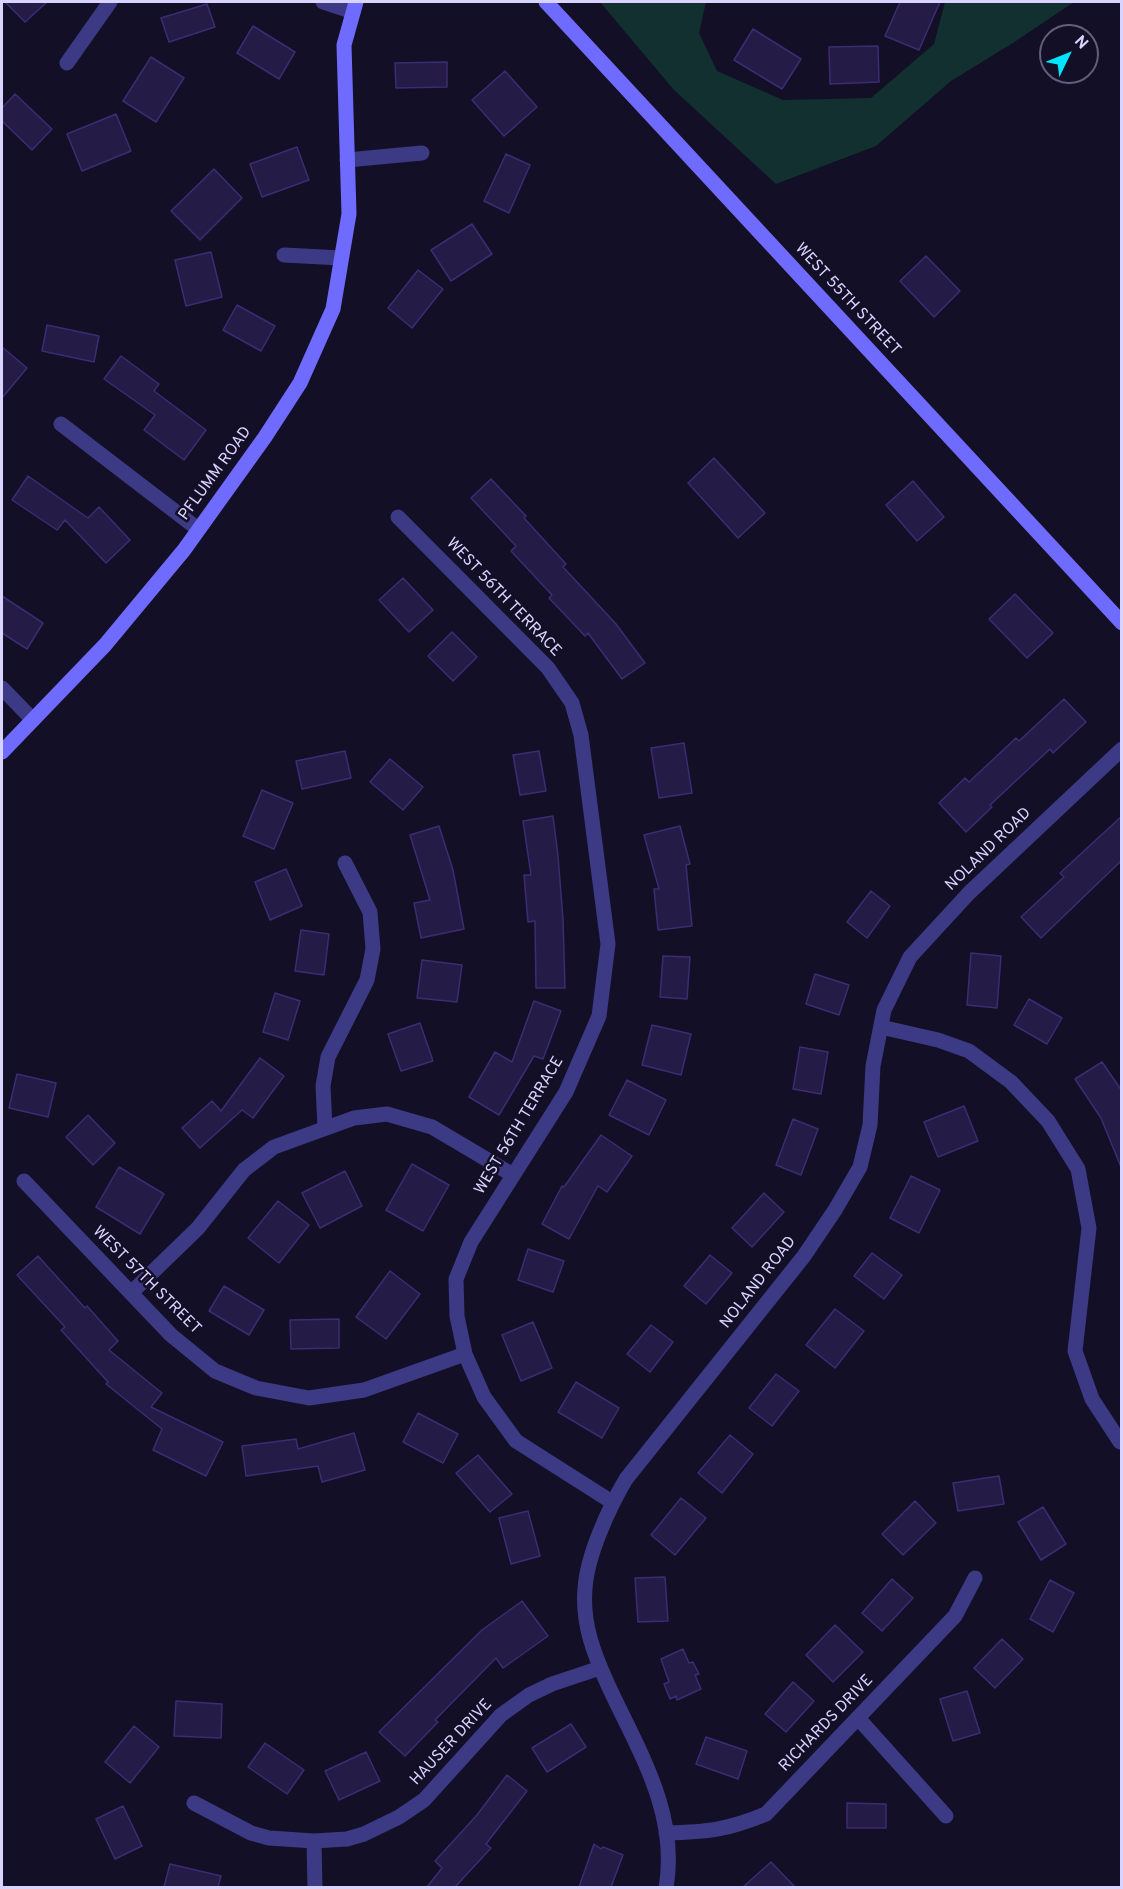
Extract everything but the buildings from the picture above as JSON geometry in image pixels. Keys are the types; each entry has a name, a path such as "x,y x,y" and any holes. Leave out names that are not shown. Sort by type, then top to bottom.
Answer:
{"main road":[{"name":"WEST 55TH STREET","path":"546,2 1122,623"},
{"name":"PFLUMM ROAD","path":"2,752 105,645 198,529 265,437 300,383 333,309 349,214 344,45 355,7"}],"street":[{"path":"67,63 110,2"},
{"path":"323,2 355,7"},
{"path":"347,160 422,153"},
{"path":"284,255 341,258"},
{"path":"61,424 198,529"},
{"name":"WEST 56TH TERRACE","path":"398,517 548,668 572,703 581,735 608,944 599,1016 566,1092 471,1242 456,1280 457,1316 465,1354 484,1397 516,1441 612,1502"},
{"path":"2,688 33,720"},
{"name":"NOLAND ROAD","path":"666,1887 669,1856 664,1814 651,1777 600,1668 589,1638 585,1615 585,1589 590,1563 612,1502 626,1479 804,1256 860,1167 867,1136 873,1066 884,1010 910,957 969,893 1122,749"},
{"path":"326,1128 322,1086 328,1057 367,980 374,949 370,912 345,863"},
{"path":"881,1027 938,1040 969,1051 1011,1082 1048,1121 1078,1170 1089,1228 1075,1351 1092,1399 1120,1442"},
{"path":"131,1293 198,1228 244,1170 274,1147 354,1118 387,1114 432,1127 513,1175"},
{"name":"WEST 57TH STREET","path":"24,1181 171,1335 215,1371 256,1388 309,1398 364,1390 465,1354"},
{"name":"RICHARDS DRIVE","path":"666,1833 710,1832 737,1826 766,1814 956,1616 975,1578"},
{"name":"HAUSER DRIVE","path":"194,1803 251,1833 269,1838 314,1841 346,1839 364,1834 399,1817 424,1800 501,1714 529,1695 552,1684 600,1668"},
{"path":"858,1718 946,1816"},
{"path":"314,1841 315,1887"}],"green space":[{"path":"600,2 706,2 699,33 717,71 783,100 871,98 934,44 945,2 1074,2 951,81 876,146 776,184 674,90"}]}
